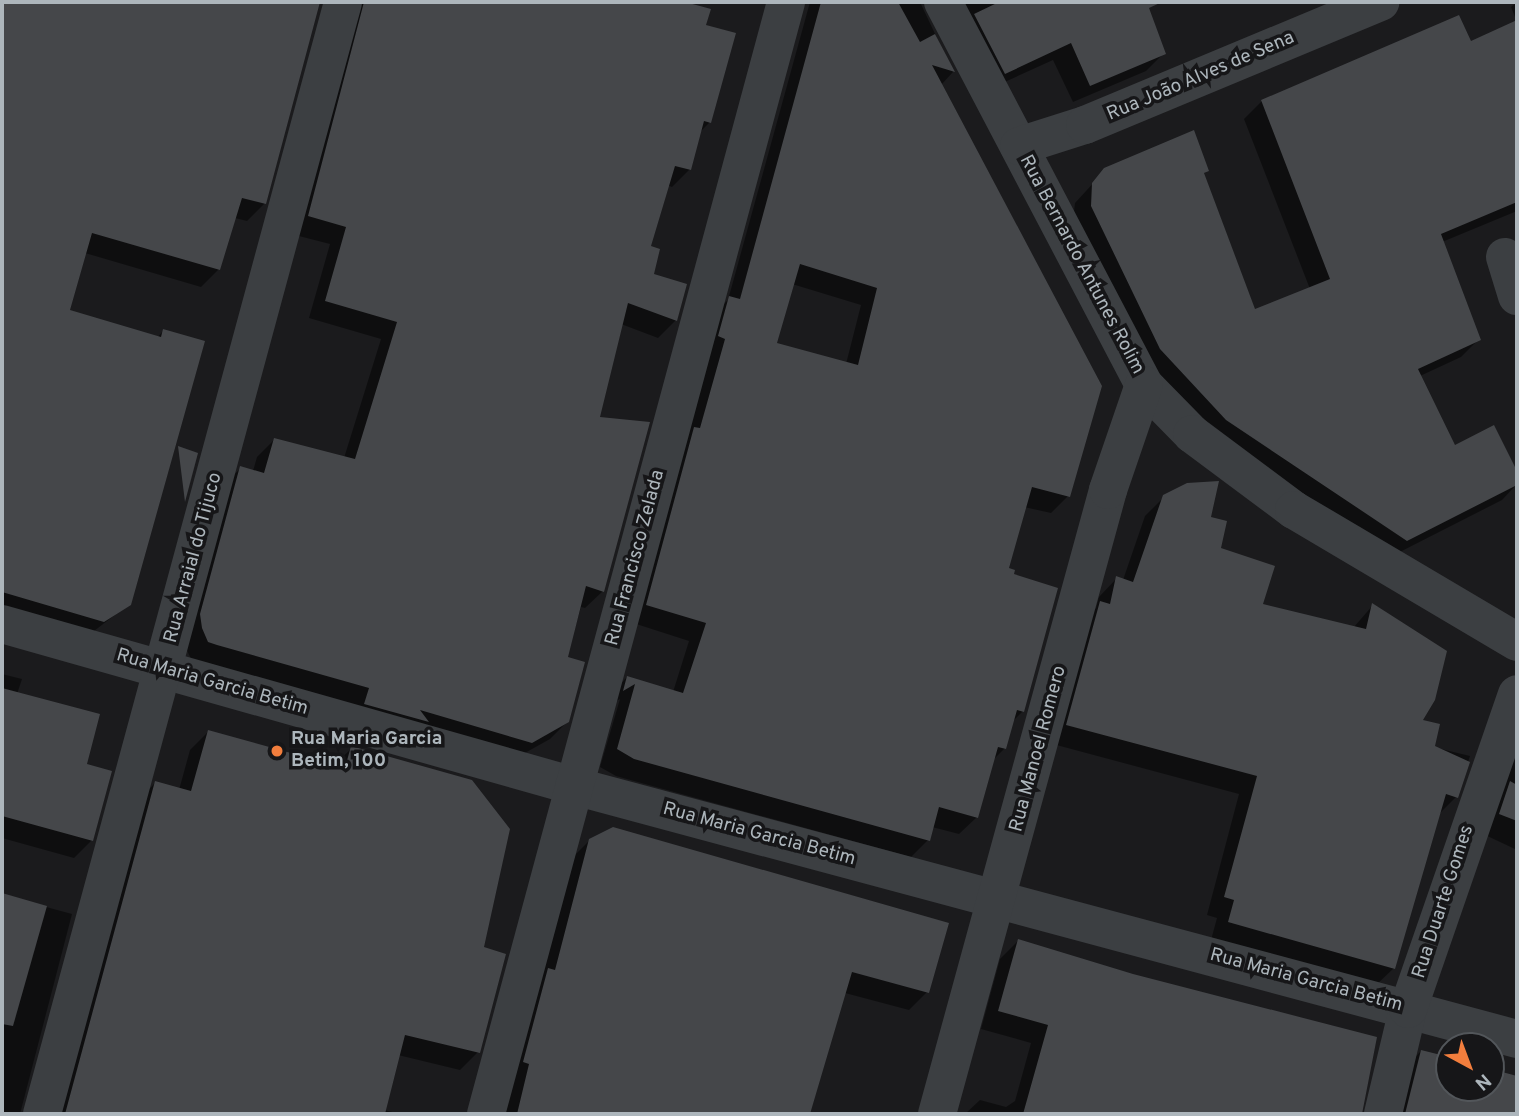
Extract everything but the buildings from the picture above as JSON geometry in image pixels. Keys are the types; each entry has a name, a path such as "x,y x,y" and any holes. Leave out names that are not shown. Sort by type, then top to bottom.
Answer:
{"street":[{"name":"Rua Arraial do Tijuco","path":"42,1114 342,2"},
{"name":"Rua Francisco Zelada","path":"486,1114 786,2"},
{"name":"Rua Bernardo Antunes Rolim","path":"943,2 1144,385 1192,433 1294,510 1517,642"},
{"name":"Rua João Alves de Sena","path":"1019,146 1085,125 1381,2"},
{"path":"1505,257 1517,296"},
{"name":"Rua Manoel Romero","path":"937,1114 1108,490 1144,385"},
{"name":"Rua Maria Garcia Betim","path":"2,624 574,786 1517,1039"},
{"name":"Rua Duarte Gomes","path":"1383,1114 1408,1009 1517,694"}],"place":[{"name":"Rua Maria Garcia Betim, 100","path":"277,751"}]}
